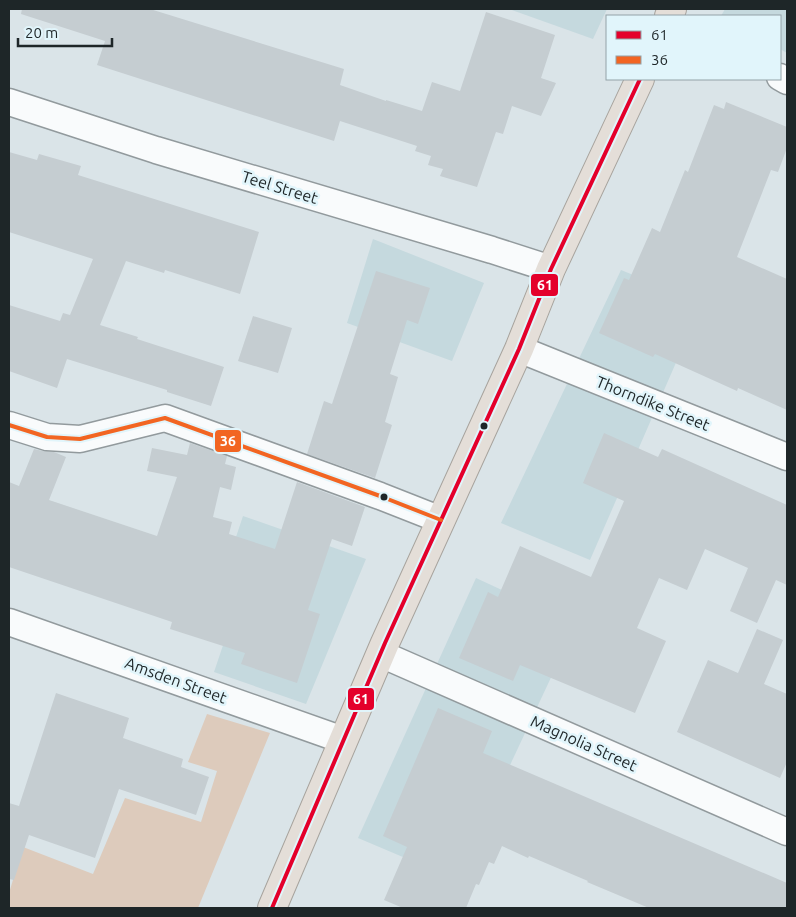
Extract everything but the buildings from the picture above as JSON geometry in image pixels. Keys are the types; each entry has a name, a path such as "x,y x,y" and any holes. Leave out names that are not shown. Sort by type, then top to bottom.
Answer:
{"highway":[{"path":"272,908 381,654 519,349 551,269 640,80"}],"street":[{"name":"Teel Street","path":"9,102 156,150 551,269"},
{"name":"Thorndike Street","path":"519,349 787,457"},
{"path":"9,425 47,437 80,439 165,418 441,520"},
{"name":"Amsden Street","path":"9,622 343,740"},
{"name":"Magnolia Street","path":"381,654 787,832"}],"shaded area":[{"path":"509,9 607,9 593,39"},
{"path":"725,9 787,9 787,53 781,50 781,15 722,15"},
{"path":"373,239 484,283 452,361 347,323"},
{"path":"621,270 702,303 590,560 501,523"},
{"path":"243,516 366,559 306,704 214,672 243,586 222,579"},
{"path":"476,578 576,624 475,840 443,874 358,838"},
{"path":"207,714 270,733 198,908 9,908 9,893 23,847 93,874 125,798 201,822 217,771 188,762"}],"transit line":[{"name":"61","path":"272,908 385,643 519,349 551,269 640,80"},
{"name":"36","path":"9,425 47,437 80,439 165,418 441,520"}]}
